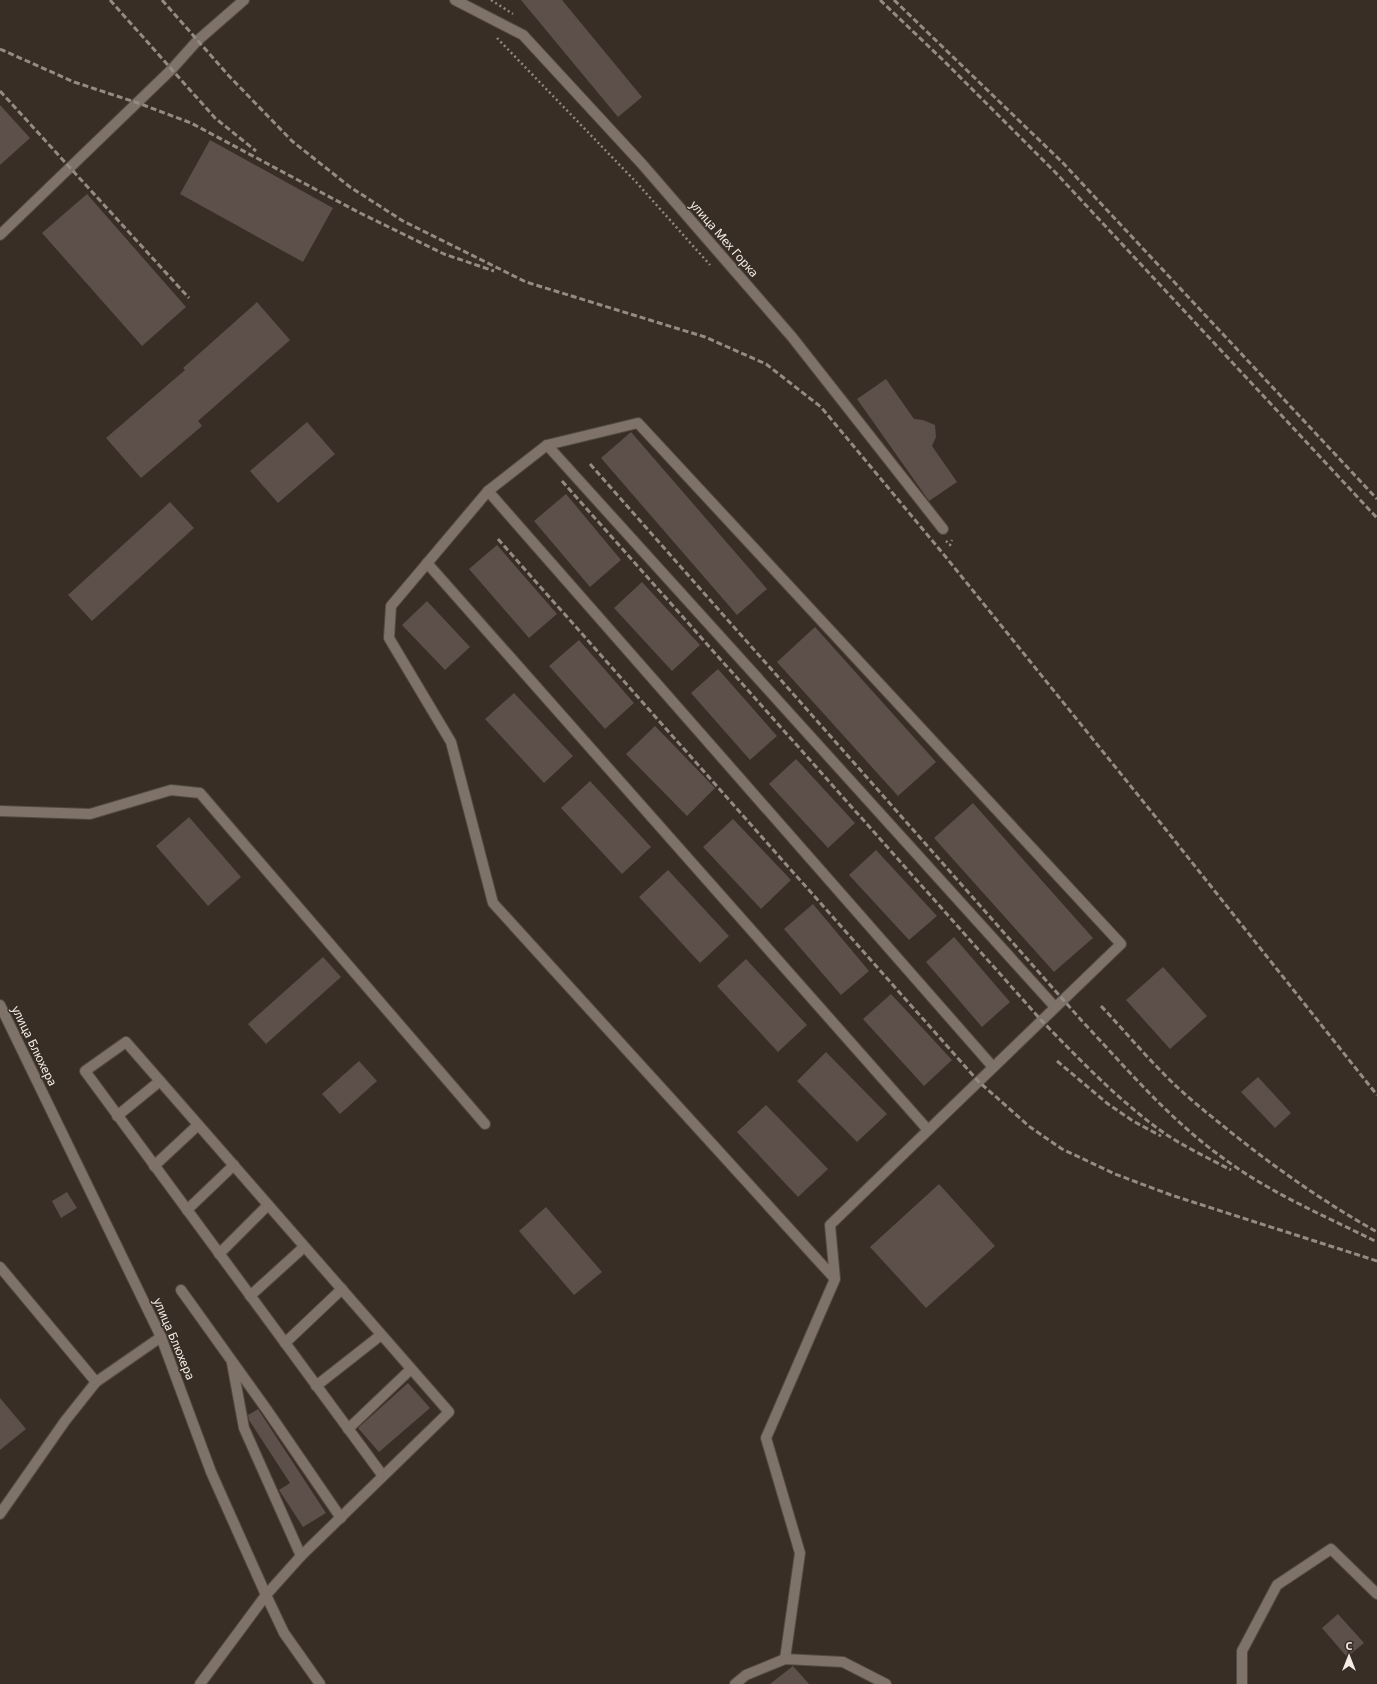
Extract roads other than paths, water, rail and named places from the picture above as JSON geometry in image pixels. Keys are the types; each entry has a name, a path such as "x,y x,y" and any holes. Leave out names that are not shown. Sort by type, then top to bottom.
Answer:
{"street":[{"path":"0,235 172,70 197,41 244,0"},
{"name":"улица Мех Горка","path":"454,0 523,35 642,164 792,337 944,529"},
{"path":"785,1659 800,1553 766,1438 835,1279 830,1225 1121,944 638,423 547,445 488,491 391,606 389,638 451,742 493,903 835,1279"},
{"path":"547,445 1055,1007"},
{"path":"488,491 993,1067"},
{"path":"426,564 928,1130"},
{"path":"0,811 90,814 171,790 200,792 485,1124"},
{"name":"улица Блюхера","path":"0,1005 161,1337 211,1472 266,1595 284,1633 320,1684"},
{"path":"200,1684 266,1595 301,1556 449,1412 126,1042 85,1071 383,1476"},
{"path":"118,1116 160,1081"},
{"path":"154,1166 198,1125"},
{"path":"187,1210 234,1166"},
{"path":"219,1254 268,1205"},
{"path":"250,1296 304,1247"},
{"path":"0,1267 96,1382"},
{"path":"285,1343 342,1289"},
{"path":"181,1290 272,1416 341,1518"},
{"path":"316,1386 381,1335"},
{"path":"0,1514 65,1421 96,1382 161,1337"},
{"path":"232,1361 244,1428 301,1556"},
{"path":"348,1429 411,1369"},
{"path":"1242,1684 1242,1651 1277,1584 1331,1549 1377,1594"},
{"path":"735,1684 746,1675 785,1659 842,1662 886,1684"}],"railway":[{"path":"110,0 215,118 256,151"},
{"path":"162,0 229,76 292,141 350,187 403,221 526,282 705,337 766,364 821,407 945,556 1167,831 1377,1095"},
{"path":"880,0 944,61 1055,172 1377,518"},
{"path":"894,0 1063,163 1377,499"},
{"path":"0,49 74,82 138,103 191,123 358,212 444,254 494,271"},
{"path":"0,91 189,298"},
{"path":"590,464 1082,1021 1167,1111 1204,1143 1241,1171 1298,1203 1377,1242"},
{"path":"562,481 1041,1020 1070,1050 1100,1080 1147,1121 1180,1143 1231,1170"},
{"path":"498,539 978,1081 1030,1127 1062,1149 1115,1174 1171,1195 1377,1261"},
{"path":"1101,1006 1170,1080 1207,1113 1240,1140 1297,1182 1336,1208 1377,1232"},
{"path":"1057,1061 1108,1104 1133,1121 1161,1136"}]}
